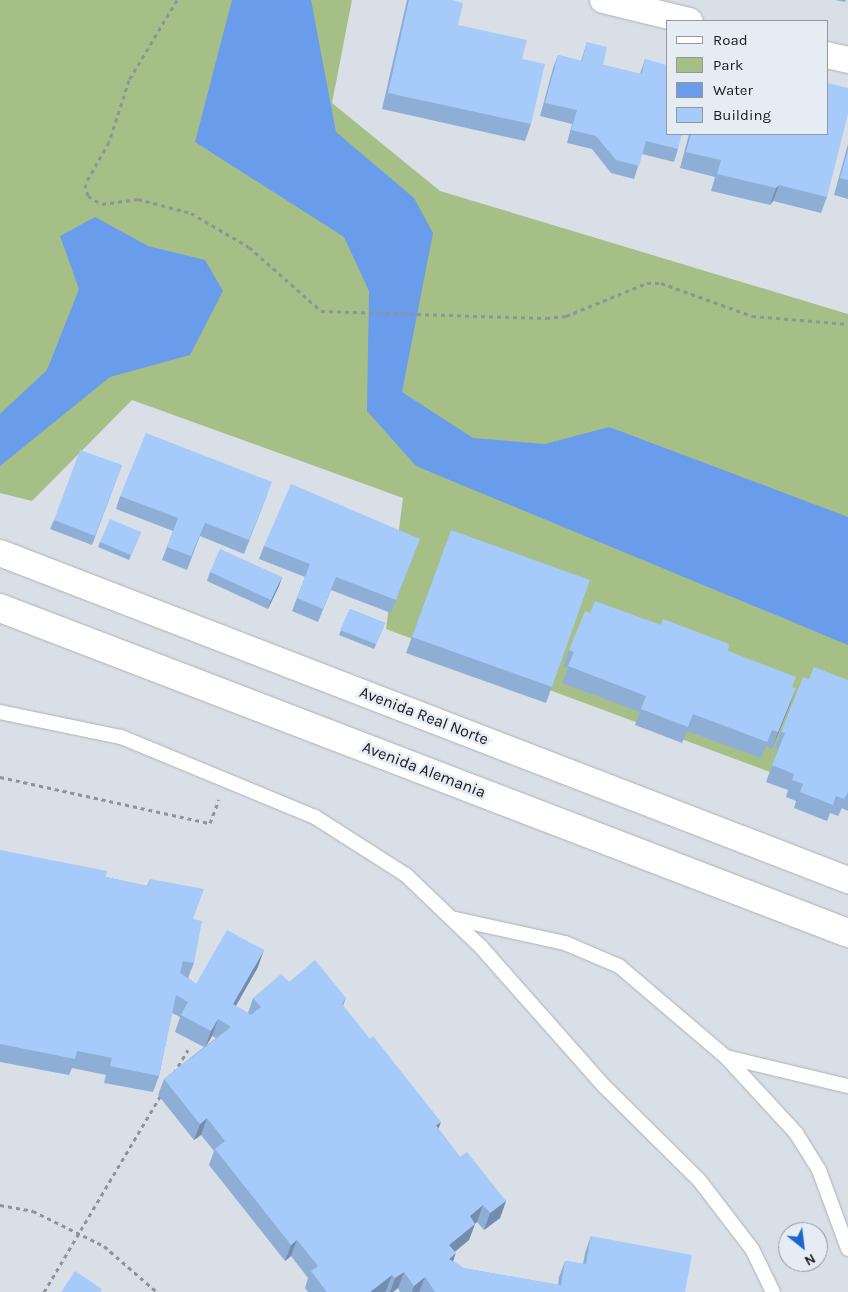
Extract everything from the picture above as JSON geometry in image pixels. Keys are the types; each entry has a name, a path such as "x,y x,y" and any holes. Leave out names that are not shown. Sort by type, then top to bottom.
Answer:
{"street":[{"path":"603,0 685,20"},
{"path":"828,55 848,60"},
{"name":"Avenida Real Norte","path":"0,553 848,880"},
{"name":"Avenida Alemania","path":"0,608 848,933"}],"lane":[{"path":"0,712 121,737 316,817 406,875 545,1015 604,1086 698,1180 752,1249 773,1292"},
{"path":"450,918 565,943 619,966 726,1058 796,1133 815,1162 848,1249"},
{"path":"726,1058 848,1086"}],"path":[{"path":"176,0 129,80 109,142 85,184 88,196 102,204 138,199 192,213 249,247 312,307 361,314 437,318 566,316 647,283 661,283 752,316 848,324"},
{"path":"0,777 210,823 227,781"},
{"path":"168,1083 188,1050"},
{"path":"44,1292 163,1092"},
{"path":"0,1205 33,1211 104,1246 157,1292"}],"green space":[{"path":"0,0 352,0 332,103 440,191 848,314 848,801 386,629 403,498 132,400 32,501 0,493"}],"water":[{"path":"232,0 311,0 336,132 414,198 433,233 402,392 473,438 545,444 609,427 848,517 848,645 416,466 367,411 369,291 344,237 195,142"},
{"path":"95,217 148,246 205,260 223,291 190,355 110,377 0,466 0,414 47,370 79,289 60,236"}],"building":[{"path":"409,0 452,0 463,3 458,25 527,40 522,59 545,64 531,124 388,93"},
{"path":"587,42 607,47 603,65 642,74 645,59 666,65 666,135 682,135 678,149 646,141 639,166 616,160 596,136 571,130 577,110 545,103 558,55 582,61"},
{"path":"828,83 848,88 848,114 827,197 779,185 776,188 717,174 721,160 686,152 691,135 828,135"},
{"path":"848,150 848,180 840,178"},
{"path":"146,433 272,482 249,540 205,523 191,556 167,547 178,518 120,496"},
{"path":"80,450 122,465 95,536 54,520"},
{"path":"291,484 420,539 396,600 336,577 323,609 297,598 310,564 264,546"},
{"path":"110,519 141,532 131,555 100,542"},
{"path":"451,530 590,580 552,687 412,637"},
{"path":"220,549 282,577 271,600 210,572"},
{"path":"595,601 661,625 663,619 729,644 728,651 796,677 792,687 796,688 778,732 772,730 767,742 693,714 688,727 641,709 646,696 568,666 574,652 569,650 585,611 590,613"},
{"path":"350,609 385,623 376,644 340,630"},
{"path":"814,667 848,680 848,792 844,799 836,796 833,805 800,792 803,784 792,780 794,774 772,765 785,733 781,732 803,677 809,679"},
{"path":"0,850 107,871 106,877 148,886 150,879 204,889 193,919 202,921 194,963 183,961 180,973 196,984 227,930 264,950 233,1004 251,1015 261,1007 253,998 281,974 289,982 315,960 346,998 342,1004 370,1039 373,1036 441,1122 436,1125 460,1157 467,1152 506,1201 490,1213 483,1205 470,1216 475,1224 449,1245 456,1253 449,1259 463,1268 561,1285 565,1261 586,1264 591,1236 692,1255 685,1292 435,1292 425,1277 414,1286 404,1272 395,1278 392,1275 370,1292 327,1292 311,1271 318,1266 297,1240 291,1245 215,1149 225,1141 207,1118 200,1124 164,1079 231,1027 218,1019 211,1031 181,1015 188,1002 176,995 159,1076 110,1066 112,1058 77,1051 75,1059 0,1044"},
{"path":"75,1271 102,1289 100,1292 61,1292"}]}
